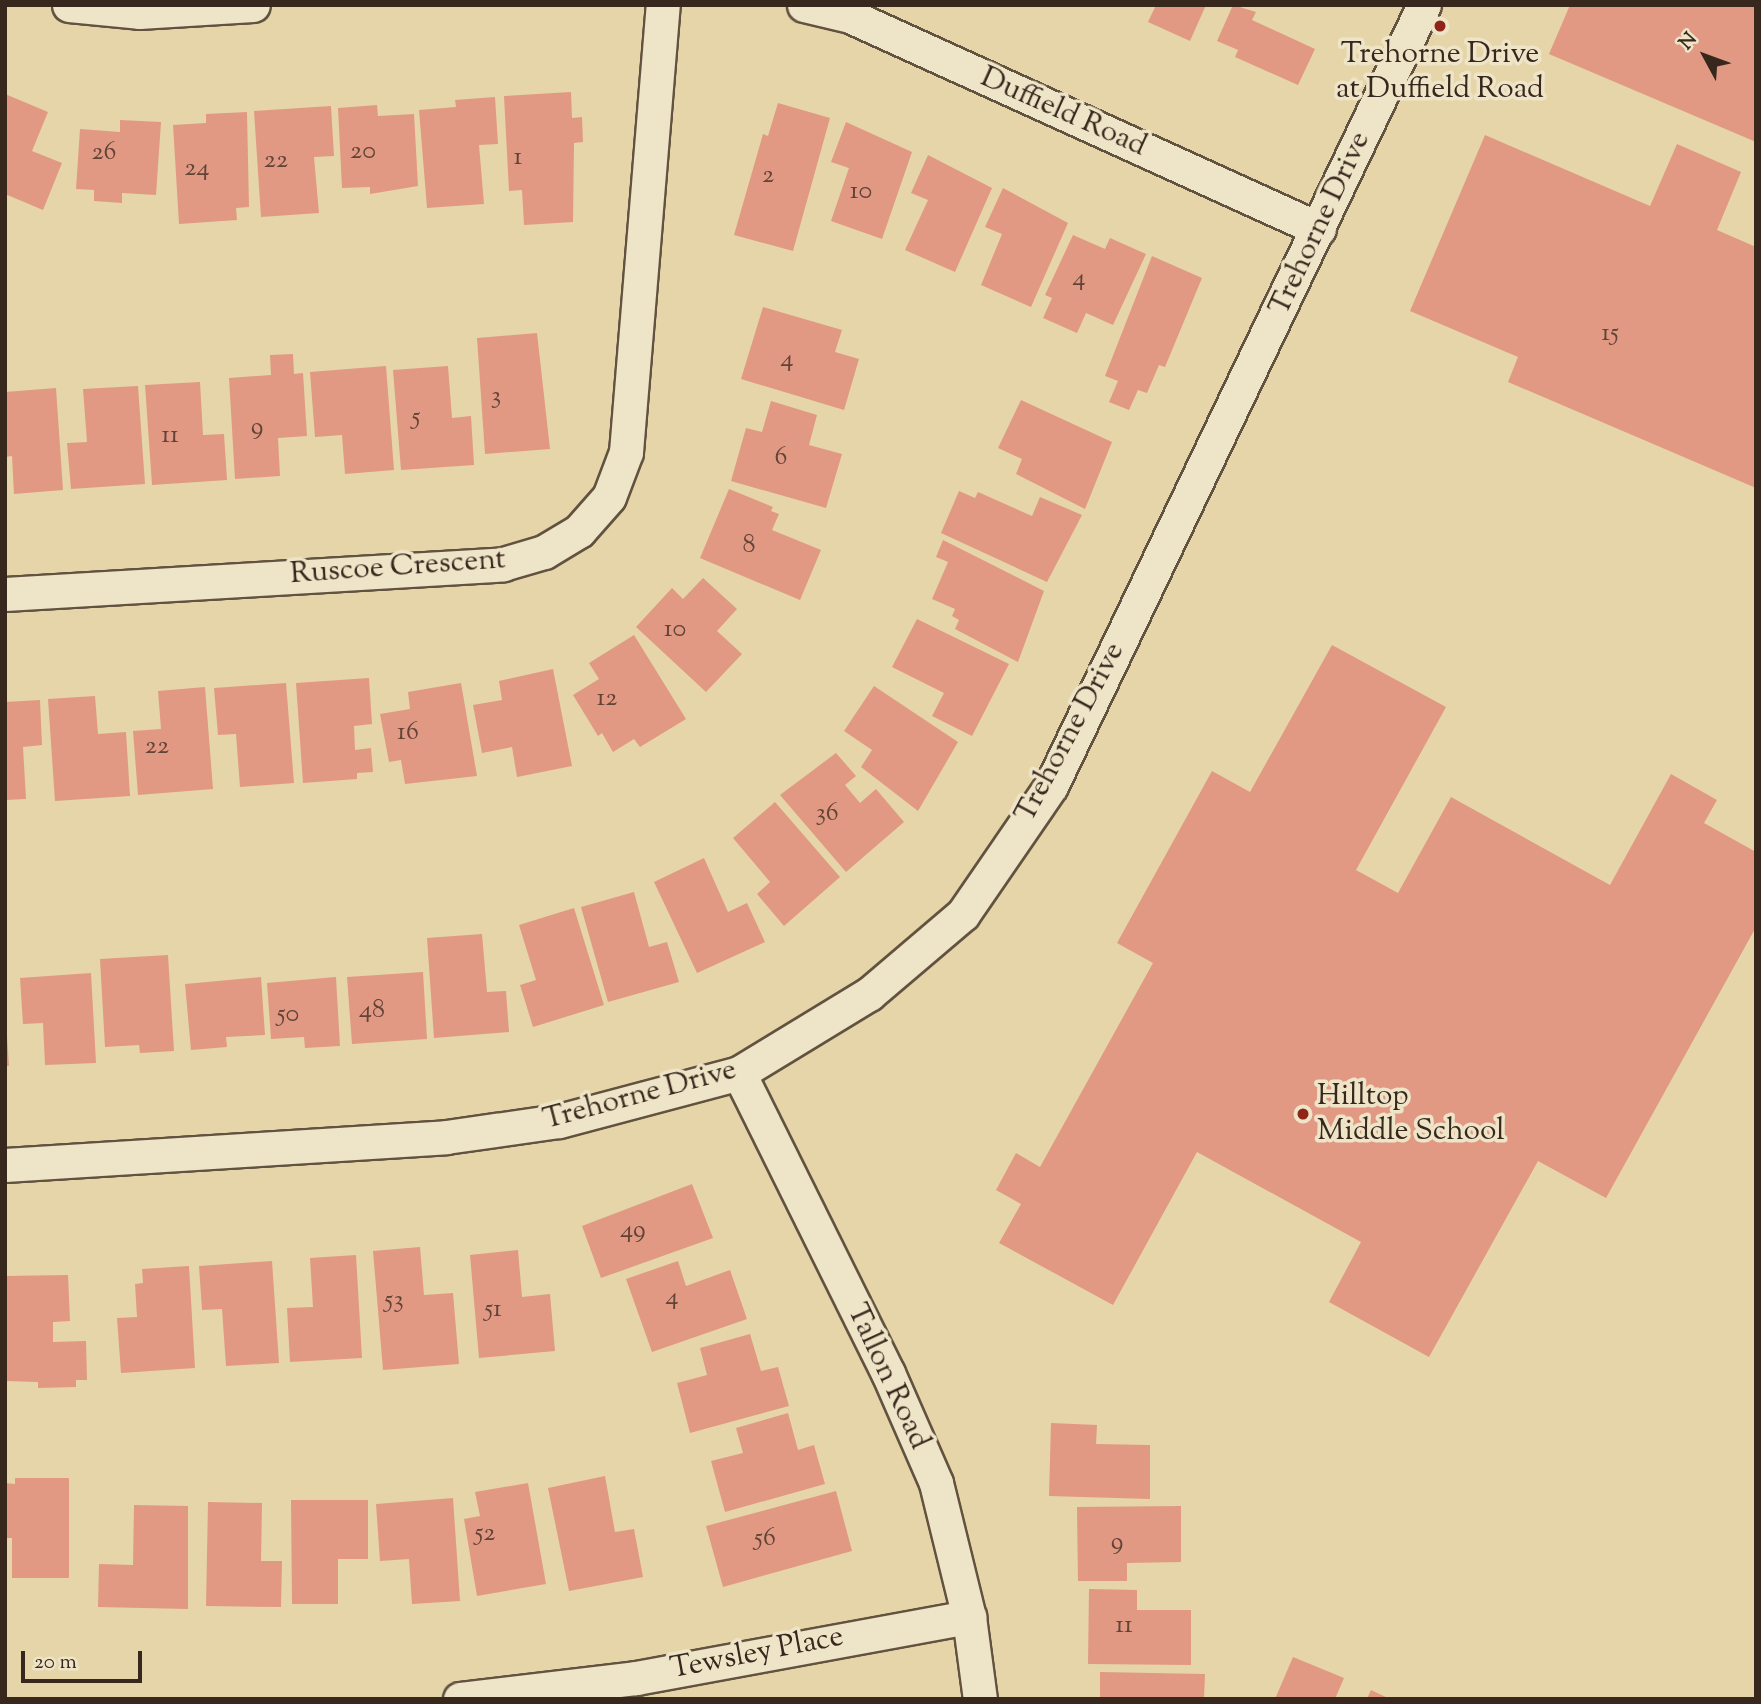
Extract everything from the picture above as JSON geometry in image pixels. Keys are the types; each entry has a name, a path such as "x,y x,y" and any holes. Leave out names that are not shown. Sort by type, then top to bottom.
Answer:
{"street":[{"path":"69,5 139,12 253,5"},
{"name":"Ruscoe Crescent","path":"5,594 503,564 544,552 579,531 609,497 626,452 663,5"},
{"name":"Duffield Road","path":"804,5 850,16 1319,229"},
{"name":"Trehorne Drive","path":"5,1165 506,1130 559,1121 740,1073 869,994 963,914 1051,786 1424,5"},
{"name":"Tallon Road","path":"740,1073 888,1373 936,1483 969,1617 980,1699"},
{"name":"Tewsley Place","path":"460,1699 636,1678 969,1617"}],"building":[{"path":"1156,5 1206,5 1190,41 1148,22"},
{"path":"1233,5 1256,12 1252,20 1315,49 1298,85 1235,57 1238,50 1217,41"},
{"path":"1570,5 1756,5 1756,142 1549,54"},
{"path":"571,92 572,118 582,117 583,142 574,143 573,222 524,225 522,190 509,191 504,96"},
{"path":"5,94 48,112 32,151 62,163 43,210 5,194"},
{"path":"495,97 498,144 479,145 484,204 427,208 419,110 456,107 455,100"},
{"path":"778,103 830,118 793,251 734,235 763,134 768,136"},
{"path":"377,105 378,116 414,114 418,186 370,194 370,187 342,188 338,108"},
{"path":"331,106 334,156 314,157 319,213 261,217 254,111"},
{"path":"247,112 249,207 236,208 237,220 179,224 173,125 206,123 206,114"},
{"path":"120,120 161,122 156,195 122,193 122,203 94,201 94,190 76,189 80,129 120,132"},
{"path":"846,122 912,152 882,239 831,221 849,168 831,162"},
{"path":"1485,135 1650,206 1677,144 1741,172 1717,230 1756,247 1756,488 1508,382 1518,357 1410,311"},
{"path":"928,155 992,188 955,272 905,250 928,200 911,193"},
{"path":"1003,188 1068,223 1031,307 981,285 1002,234 985,227"},
{"path":"1073,235 1105,249 1110,238 1146,254 1113,325 1086,313 1077,333 1043,318 1052,298 1045,295"},
{"path":"1152,256 1202,278 1165,367 1159,365 1147,393 1138,390 1129,410 1109,402 1118,381 1105,376"},
{"path":"763,307 842,330 835,352 859,359 844,410 741,379"},
{"path":"537,333 550,449 485,454 477,338"},
{"path":"293,354 294,374 303,373 307,436 278,438 280,476 235,479 229,378 271,375 270,355"},
{"path":"386,366 394,470 345,474 342,435 315,437 310,372"},
{"path":"448,366 452,418 471,416 474,465 401,470 393,370"},
{"path":"200,382 203,435 224,434 227,480 152,485 145,385"},
{"path":"138,386 145,484 71,489 67,443 87,442 83,389"},
{"path":"56,388 63,490 14,494 12,456 5,457 5,392"},
{"path":"1021,400 1112,442 1085,509 1016,474 1022,459 998,448"},
{"path":"771,401 817,415 809,445 842,454 826,508 731,481 746,428 762,432"},
{"path":"729,489 773,507 771,511 779,514 772,530 821,550 800,600 700,558"},
{"path":"959,491 975,498 978,492 1032,516 1040,497 1082,515 1047,582 941,533"},
{"path":"943,540 1044,591 1018,662 955,629 959,620 952,616 955,609 932,599 948,562 936,557"},
{"path":"703,578 737,609 717,631 742,654 706,692 636,627 672,588 683,599"},
{"path":"917,619 1009,664 972,736 932,716 944,693 892,667"},
{"path":"634,635 686,719 640,747 634,739 613,752 602,733 598,736 573,695 599,679 589,663"},
{"path":"1332,645 1446,707 1356,870 1398,893 1451,797 1610,885 1671,774 1717,800 1704,823 1756,852 1756,927 1606,1198 1538,1161 1429,1357 1329,1302 1361,1242 1197,1152 1113,1305 999,1243 1021,1204 996,1190 1016,1153 1040,1167 1153,963 1117,943 1212,771 1250,792"},
{"path":"553,669 572,766 517,777 512,747 482,753 473,705 502,700 499,681"},
{"path":"369,678 372,724 354,726 355,750 371,748 373,772 357,773 357,779 303,783 296,683"},
{"path":"286,683 294,783 240,787 236,734 218,735 214,688"},
{"path":"461,683 477,776 405,784 401,760 389,762 380,714 410,709 408,692"},
{"path":"874,686 958,742 918,811 861,767 872,750 844,731"},
{"path":"205,687 213,789 138,795 133,731 161,729 158,691"},
{"path":"95,696 98,734 126,732 130,796 55,801 48,699"},
{"path":"40,700 42,745 23,747 26,799 5,800 5,702"},
{"path":"836,753 856,776 845,785 860,803 876,789 904,822 846,872 780,795"},
{"path":"775,802 840,877 784,926 757,894 770,882 733,838"},
{"path":"704,858 728,912 747,903 765,942 697,973 654,882"},
{"path":"634,892 649,947 667,942 679,982 608,1002 581,907"},
{"path":"574,908 604,1005 533,1027 520,985 536,980 519,925"},
{"path":"482,934 487,992 506,991 509,1032 434,1038 427,938"},
{"path":"168,955 174,1051 140,1053 139,1045 105,1047 100,959"},
{"path":"423,972 427,1039 352,1044 347,977"},
{"path":"91,973 96,1063 45,1065 43,1023 23,1024 20,978"},
{"path":"261,977 265,1035 226,1037 227,1047 191,1050 185,984"},
{"path":"336,977 340,1046 305,1048 304,1037 271,1039 267,983"},
{"path":"7,1037 9,1066 5,1066"},
{"path":"692,1184 713,1238 601,1278 582,1226"},
{"path":"420,1247 424,1295 453,1293 459,1364 383,1370 373,1251"},
{"path":"518,1250 522,1297 550,1294 555,1351 479,1358 470,1255"},
{"path":"356,1255 362,1358 290,1362 287,1308 313,1307 310,1258"},
{"path":"272,1261 279,1363 226,1366 222,1309 202,1310 199,1266"},
{"path":"678,1261 686,1286 730,1270 747,1319 652,1352 626,1279"},
{"path":"189,1266 195,1368 121,1373 117,1318 137,1317 135,1284 143,1283 142,1269"},
{"path":"68,1275 70,1321 53,1322 53,1342 86,1341 87,1380 76,1380 76,1387 38,1388 38,1382 5,1381 5,1276"},
{"path":"750,1334 761,1371 778,1367 789,1406 690,1433 677,1383 707,1375 700,1348"},
{"path":"788,1413 798,1450 814,1445 825,1484 725,1512 711,1461 743,1453 736,1428"},
{"path":"1051,1423 1097,1425 1096,1444 1150,1445 1150,1499 1049,1496"},
{"path":"605,1476 615,1532 634,1529 643,1577 569,1591 548,1488"},
{"path":"15,1478 69,1478 69,1578 12,1578 12,1538 5,1538 5,1483 15,1484"},
{"path":"528,1483 546,1584 477,1596 464,1519 480,1516 475,1492"},
{"path":"836,1491 852,1551 723,1587 706,1526"},
{"path":"453,1498 460,1601 412,1604 409,1559 380,1561 376,1504"},
{"path":"291,1500 368,1500 368,1559 338,1559 338,1604 292,1604"},
{"path":"208,1502 262,1503 261,1561 282,1561 281,1607 206,1606"},
{"path":"134,1505 188,1506 188,1609 98,1607 99,1564 133,1565"},
{"path":"1181,1506 1181,1562 1127,1563 1127,1581 1078,1581 1077,1507"},
{"path":"1089,1589 1137,1590 1137,1610 1191,1610 1191,1665 1088,1664"},
{"path":"1293,1657 1344,1678 1335,1699 1275,1699"},
{"path":"1100,1672 1205,1674 1204,1699 1100,1699"},
{"path":"1371,1690 1390,1699 1367,1699"}],"place":[{"name":"Trehorne Drive at Duffield Road","path":"1440,26"},
{"name":"Hilltop Middle School","path":"1303,1114"}]}
